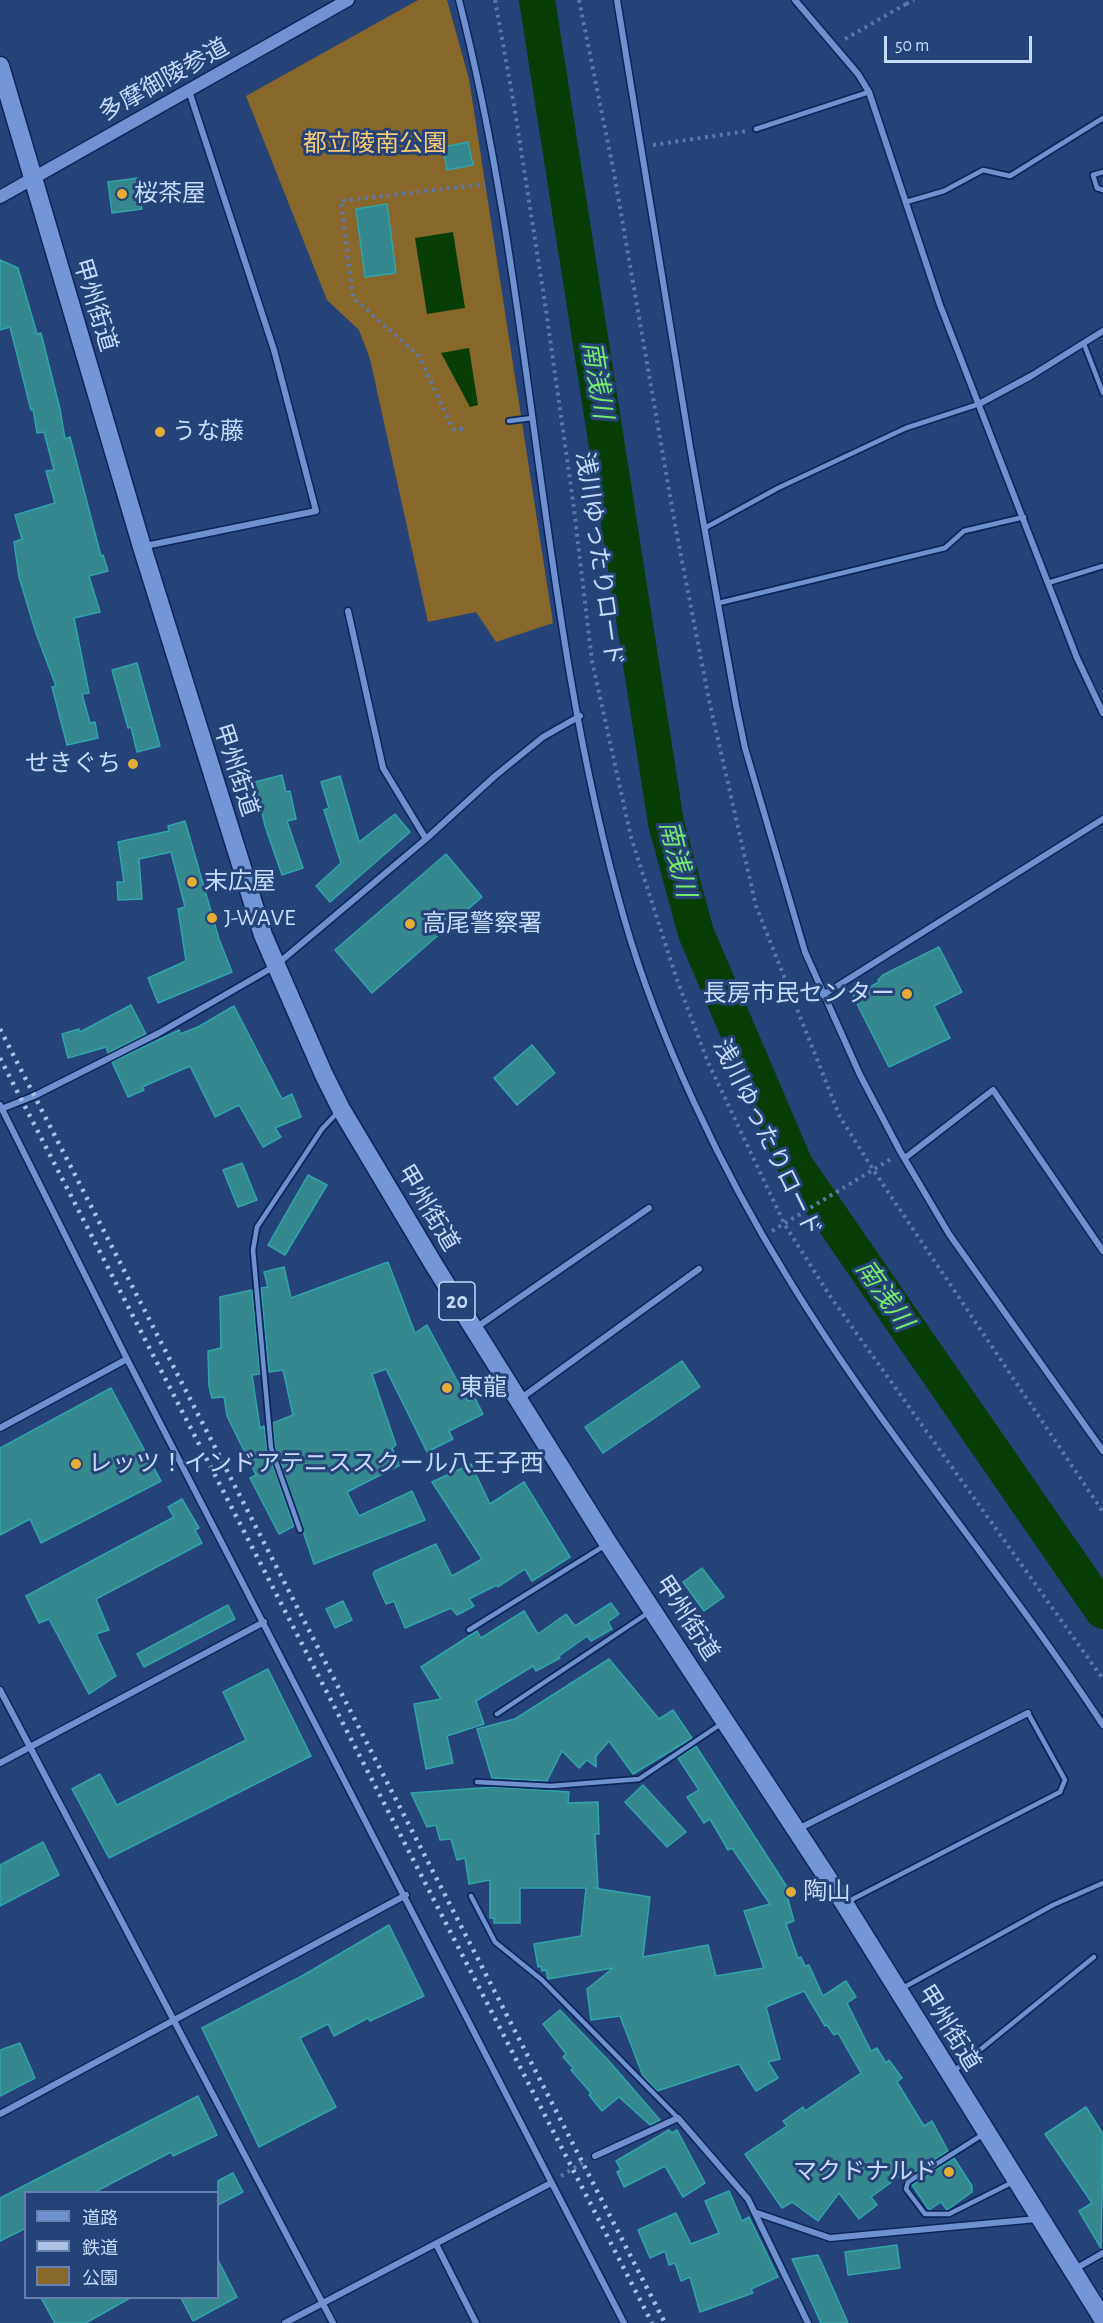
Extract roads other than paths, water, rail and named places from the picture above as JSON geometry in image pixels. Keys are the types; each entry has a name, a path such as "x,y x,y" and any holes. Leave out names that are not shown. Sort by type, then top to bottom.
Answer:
{"highway":[{"name":"甲州街道","path":"0,66 142,547 262,935 341,1109 417,1238 608,1543 844,1903 1103,2319"}],"main road":[{"name":"多摩御陵参道","path":"0,197 348,0"}],"street":[{"path":"459,0 482,96 497,182 559,605 598,812 625,921 672,1049 717,1148 786,1277 1103,1725"},
{"path":"617,0 705,528 745,748 805,952 860,1075 900,1151 949,1234 1103,1451"},
{"path":"795,0 858,74 869,92 940,305 1077,658 1103,714"},
{"path":"142,547 316,511 274,350 189,90"},
{"path":"979,404 1103,331"},
{"path":"348,611 383,768 426,839"},
{"path":"580,716 543,737 275,966 159,1033 34,1096 1,1108 127,1359 406,1895 624,2323"},
{"path":"823,994 1103,819"},
{"path":"904,1158 993,1090 1103,1251"},
{"path":"475,1328 649,1208"},
{"path":"519,1400 699,1269"},
{"path":"0,1428 127,1359"},
{"path":"0,1763 264,1622"},
{"path":"0,1690 333,2323"},
{"path":"795,1831 1028,1713"},
{"path":"0,2114 406,1895"},
{"path":"595,2156 678,2118 740,2187 757,2213 808,2323"},
{"path":"285,2323 551,2183"},
{"path":"757,2213 830,2238 1039,2218"},
{"path":"436,2244 476,2323"},
{"path":"1073,2270 1103,2253"}],"lane":[{"path":"756,129 869,92"},
{"path":"906,202 945,191 983,170 1010,176 1103,118"},
{"path":"1103,171 1093,175 1097,188 1103,190"},
{"path":"1084,344 1103,393"},
{"path":"705,528 778,488 906,428 979,404"},
{"path":"509,421 532,417"},
{"path":"719,603 945,548 964,531 1023,517"},
{"path":"1048,583 1103,566"},
{"path":"300,1530 271,1448 253,1250 257,1227 322,1129 341,1109"},
{"path":"471,1629 469,1630 608,1543"},
{"path":"496,1714 653,1610"},
{"path":"844,1903 1060,1792 1065,1780 1028,1713"},
{"path":"477,1782 551,1786 639,1779 725,1721"},
{"path":"897,1991 1053,1905 1103,1883"},
{"path":"471,1896 495,1942 543,1980 678,2118"},
{"path":"949,2075 972,2059 1094,1957"},
{"path":"986,2133 908,2182 906,2188 925,2214 950,2214 977,2199 993,2195 1016,2181"}],"waterway":[{"name":"南浅川","path":"537,0 666,823 696,933 795,1165 1103,1611"}],"railway":[{"path":"0,1029 665,2323"},
{"path":"0,1058 652,2323"}],"place":[{"name":"桜茶屋","path":"122,194"},
{"name":"うな藤","path":"160,432"},
{"name":"せきぐち","path":"133,764"},
{"name":"末広屋","path":"192,882"},
{"name":"J-WAVE","path":"212,918"},
{"name":"高尾警察署","path":"410,924"},
{"name":"長房市民センター","path":"907,994"},
{"name":"東龍","path":"447,1388"},
{"name":"レッツ！インドアテニススクール八王子西","path":"76,1464"},
{"name":"陶山","path":"791,1892"},
{"name":"マクドナルド","path":"949,2172"}],"park label":[{"name":"都立陵南公園","path":"375,144"}]}
